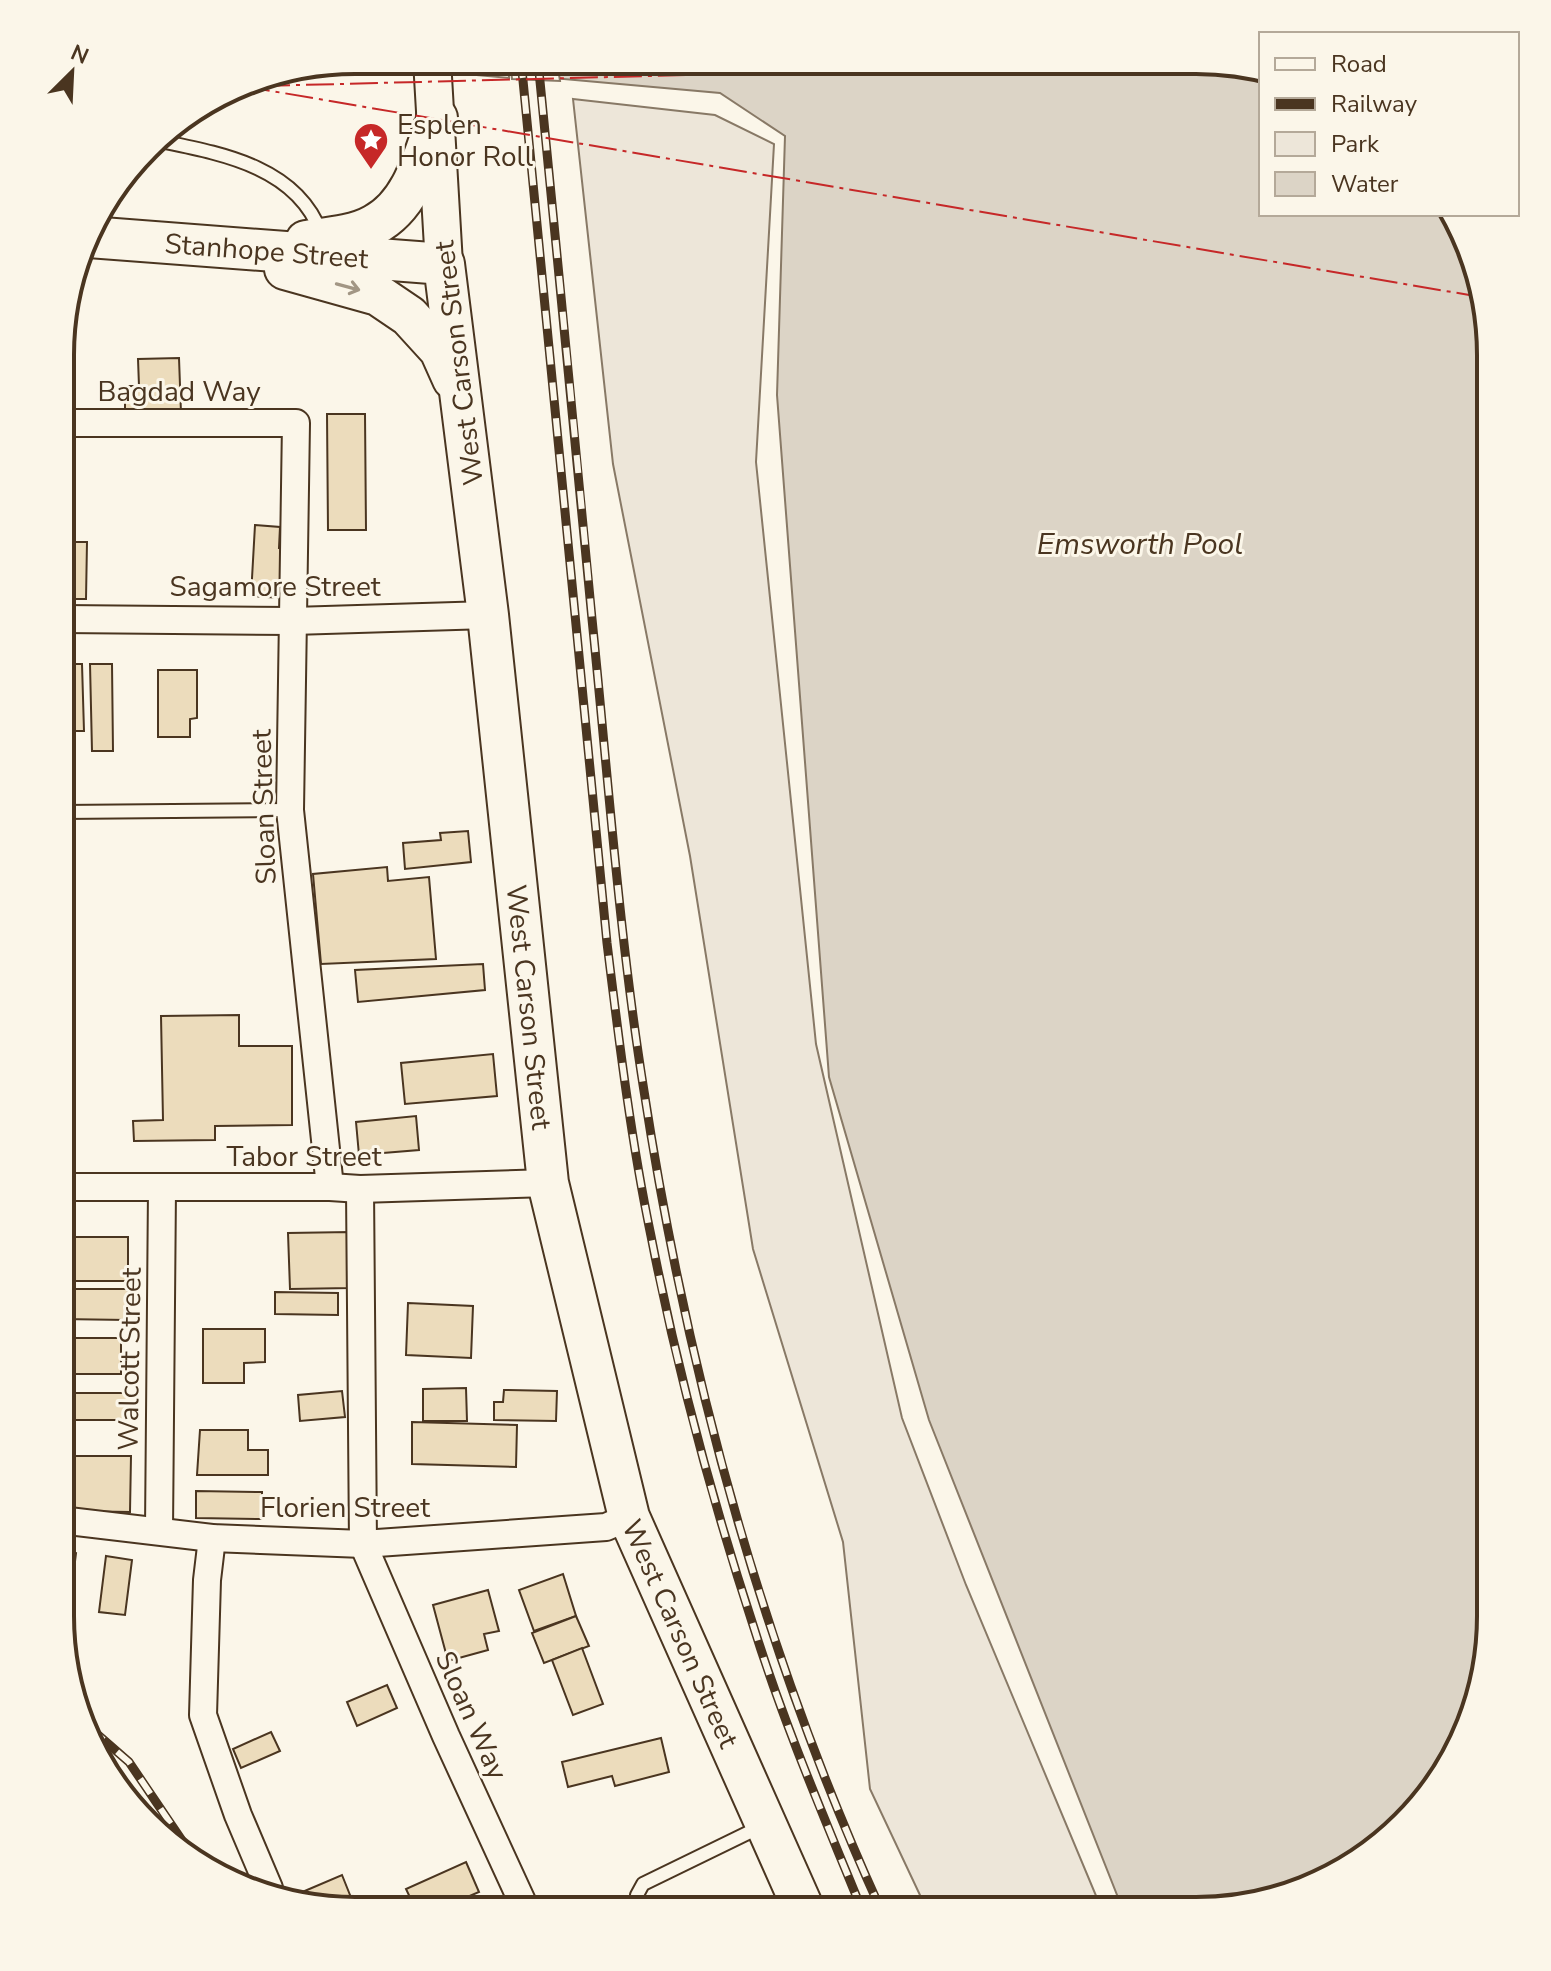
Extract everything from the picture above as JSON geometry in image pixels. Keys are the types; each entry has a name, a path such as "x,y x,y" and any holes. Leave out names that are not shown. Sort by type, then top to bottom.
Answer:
{"main road":[{"path":"235,248 323,239 374,225 397,206 417,176 436,113"},
{"name":"Stanhope Street","path":"99,238 444,264"},
{"path":"235,248 306,276 378,295 409,316 440,350 461,397"},
{"name":"West Carson Street","path":"444,264 488,615 548,1183 629,1517 798,1896"}],"street":[{"name":"West Carson Street","path":"433,75 444,264"},
{"name":"Bagdad Way","path":"74,423 296,423"},
{"name":"Sloan Street","path":"296,423 290,810 330,1187"},
{"name":"Sagamore Street","path":"74,619 293,621 488,615"},
{"name":"Tabor Street","path":"74,1187 360,1189 548,1183"},
{"name":"Walcott Street","path":"159,1530 162,1189"},
{"path":"360,1189 363,1544"},
{"name":"Florien Street","path":"74,1521 212,1538 363,1544 606,1527 629,1517"},
{"path":"212,1538 207,1580 203,1715 238,1815 267,1883"},
{"name":"Sloan Way","path":"363,1544 520,1897"}],"lane":[{"path":"171,143 231,156 290,187 313,212 323,239"},
{"path":"74,812 290,810"},
{"path":"637,1897 643,1884 766,1825"}],"green space":[{"path":"573,99 715,115 774,144 756,462 816,1044 902,1418 966,1585 1096,1896 921,1896 870,1789 843,1542 753,1249 690,856 613,464"}],"water":[{"name":"Emsworth Pool","path":"1196,74 1251,79 1259,81 1259,216 1440,216 1462,264 1475,318 1477,355 1475,1653 1456,1724 1419,1787 1395,1815 1352,1850 1321,1868 1287,1882 1233,1895 1118,1896 929,1420 829,1077 777,395 785,136 720,93 518,75"}],"pier":[{"path":"475,75 509,75 509,78"},
{"path":"512,75 559,75 560,81 512,79"}],"building":[{"path":"179,358 181,413 125,415 125,386 139,386 138,359"},
{"path":"327,414 365,414 366,530 328,530"},
{"path":"255,525 280,527 279,548 285,548 282,598 251,596"},
{"path":"74,542 87,542 86,599 74,599"},
{"path":"74,664 82,664 84,731 74,731"},
{"path":"90,664 112,664 113,751 92,751"},
{"path":"158,670 197,670 197,718 190,719 190,737 158,737"},
{"path":"468,831 471,862 405,869 403,843 441,840 440,833"},
{"path":"387,867 388,881 429,877 436,959 321,964 313,874"},
{"path":"483,964 485,990 358,1002 355,970"},
{"path":"239,1015 239,1046 292,1046 292,1125 215,1126 215,1140 134,1141 133,1121 163,1120 161,1016"},
{"path":"493,1054 497,1096 405,1104 401,1063"},
{"path":"416,1116 419,1150 359,1155 356,1122"},
{"path":"350,1232 351,1288 290,1289 288,1233"},
{"path":"74,1237 128,1237 128,1281 74,1281"},
{"path":"74,1289 128,1289 127,1320 74,1319"},
{"path":"275,1292 338,1293 338,1315 275,1314"},
{"path":"408,1303 473,1306 471,1358 406,1355"},
{"path":"203,1329 265,1329 265,1362 244,1363 244,1383 203,1383"},
{"path":"74,1338 121,1338 121,1374 74,1374"},
{"path":"466,1388 467,1421 423,1421 423,1389"},
{"path":"504,1390 557,1391 556,1421 494,1420 494,1402 503,1402"},
{"path":"342,1391 345,1417 300,1421 298,1395"},
{"path":"74,1393 131,1393 131,1420 74,1420"},
{"path":"412,1422 517,1425 516,1467 412,1464"},
{"path":"200,1430 248,1430 248,1450 268,1450 268,1475 197,1475"},
{"path":"74,1456 131,1456 130,1512 74,1511"},
{"path":"196,1491 262,1492 262,1519 196,1518"},
{"path":"106,1556 132,1560 125,1615 99,1612"},
{"path":"563,1574 576,1616 534,1631 519,1590"},
{"path":"488,1590 499,1631 484,1634 488,1650 448,1661 433,1605"},
{"path":"576,1616 589,1646 544,1663 532,1633"},
{"path":"582,1648 603,1704 573,1715 552,1660"},
{"path":"387,1685 397,1708 357,1726 347,1702"},
{"path":"271,1732 280,1751 241,1768 233,1749"},
{"path":"661,1738 669,1772 615,1786 612,1776 568,1787 562,1762"},
{"path":"466,1862 479,1892 468,1897 410,1897 406,1889"},
{"path":"342,1875 351,1897 318,1895 302,1892"}],"railway":[{"path":"522,75 607,943 644,1200 684,1385 739,1580 791,1735 856,1896"},
{"path":"539,75 621,914 635,1032 662,1196 707,1405 765,1611 800,1712 875,1896"},
{"path":"102,1738 129,1762 177,1833"}],"power":[{"path":"276,86 705,75"},
{"path":"263,90 1471,295"}],"place":[{"name":"Esplen Honor Roll","path":"371,171"}]}
